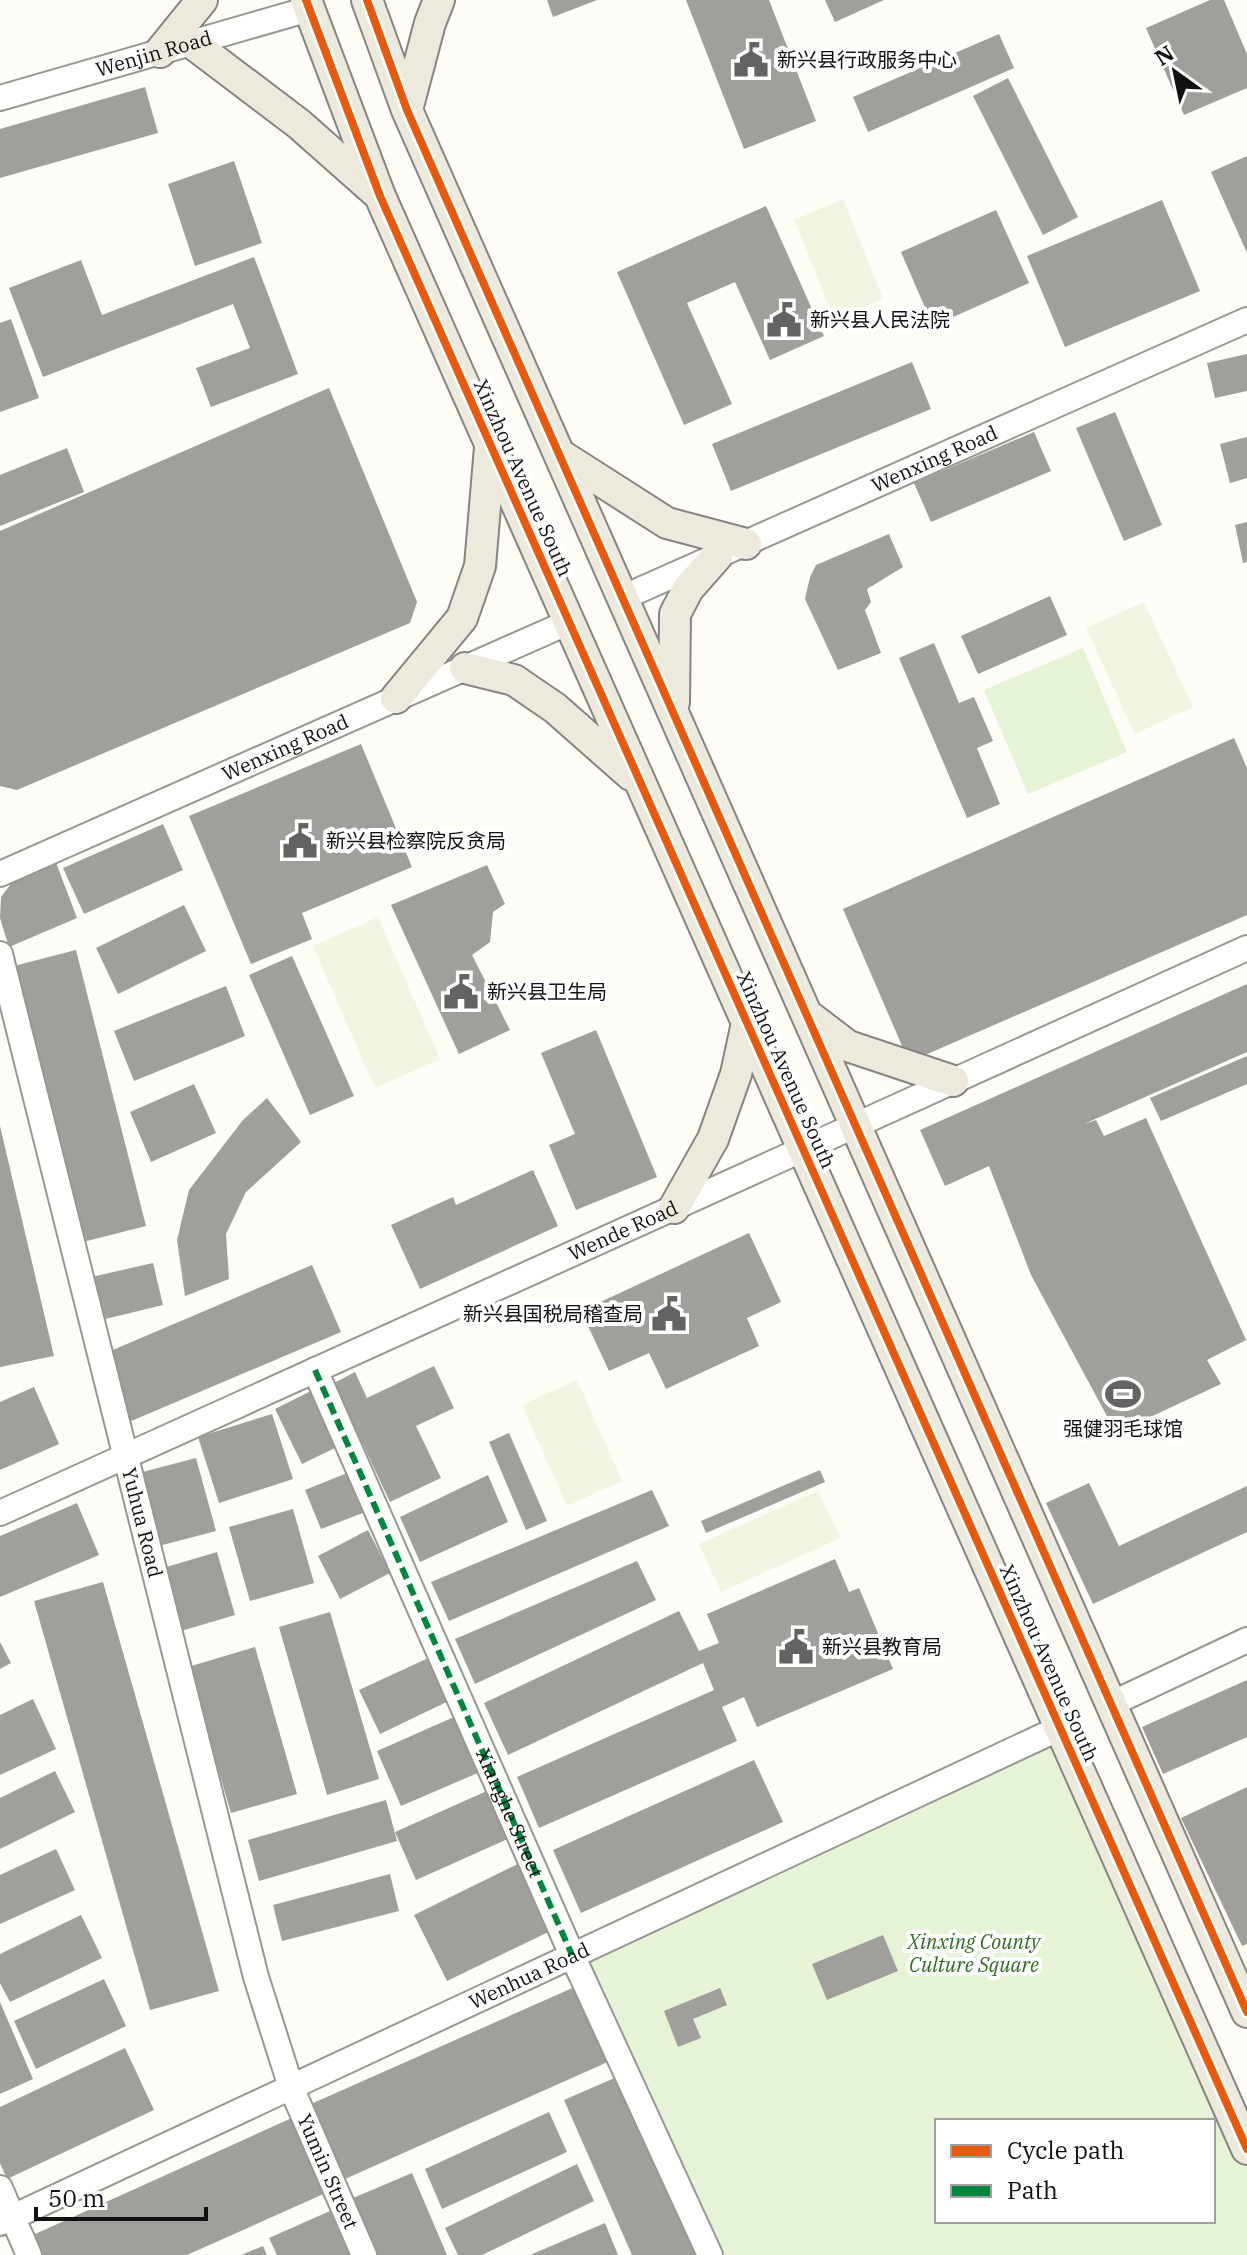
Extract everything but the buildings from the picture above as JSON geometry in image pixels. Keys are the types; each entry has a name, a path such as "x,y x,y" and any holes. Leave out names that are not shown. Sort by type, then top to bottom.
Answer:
{"main road":[{"path":"160,52 202,0"},
{"name":"Xinzhou Avenue South","path":"367,0 407,110 1247,2012"},
{"path":"407,110 439,0"},
{"name":"Xinzhou Avenue South","path":"307,4 380,196 1247,2149"},
{"path":"192,43 299,124 380,196"},
{"path":"396,698 462,618 480,566 490,445"},
{"path":"559,454 667,523 746,544"},
{"path":"675,716 675,614 688,589 717,556"},
{"path":"465,668 514,680 555,708 641,784"},
{"path":"807,1015 848,1046 953,1081"},
{"path":"674,1208 713,1139 736,1074 747,1023"}],"street":[{"name":"Wenjin Road","path":"0,98 192,43 307,4"},
{"name":"Wenxing Road","path":"622,598 1247,320"},
{"name":"Wenxing Road","path":"0,874 569,622"},
{"name":"Wende Road","path":"0,1513 1247,948"},
{"name":"Yuhua Road","path":"0,954 256,1977 291,2087"},
{"name":"Xianghe Street","path":"315,1370 572,1955 710,2255"},
{"path":"1111,1704 1247,1640"},
{"name":"Wenhua Road","path":"6,2220 1060,1728"},
{"name":"Yumin Street","path":"291,2087 364,2255"},
{"path":"0,2188 6,2220 29,2255"}],"green space":[{"path":"843,199 883,299 834,319 794,220"},
{"path":"1144,602 1193,707 1135,734 1086,628"},
{"path":"1083,648 1127,752 1028,794 984,690"},
{"path":"378,917 440,1059 375,1088 313,946"},
{"path":"577,1380 622,1481 567,1506 522,1405"},
{"path":"818,1491 840,1538 721,1592 699,1544"},
{"name":"Xinxing County Culture Square","path":"1060,1728 1247,2149 1247,2255 710,2255 572,1955"}],"marked path":[{"path":"315,1370 572,1955"}],"cycle path":[{"path":"306,0 380,196 1247,2149"},
{"path":"367,0 407,110 1247,2012"}],"place":[{"name":"新兴县行政服务中心","path":"751,60"},
{"name":"新兴县人民法院","path":"784,320"},
{"name":"新兴县检察院反贪局","path":"300,841"},
{"name":"新兴县卫生局","path":"461,992"},
{"name":"新兴县国税局稽查局","path":"669,1314"},
{"name":"强健羽毛球馆","path":"1123,1394"},
{"name":"新兴县教育局","path":"796,1647"}]}
